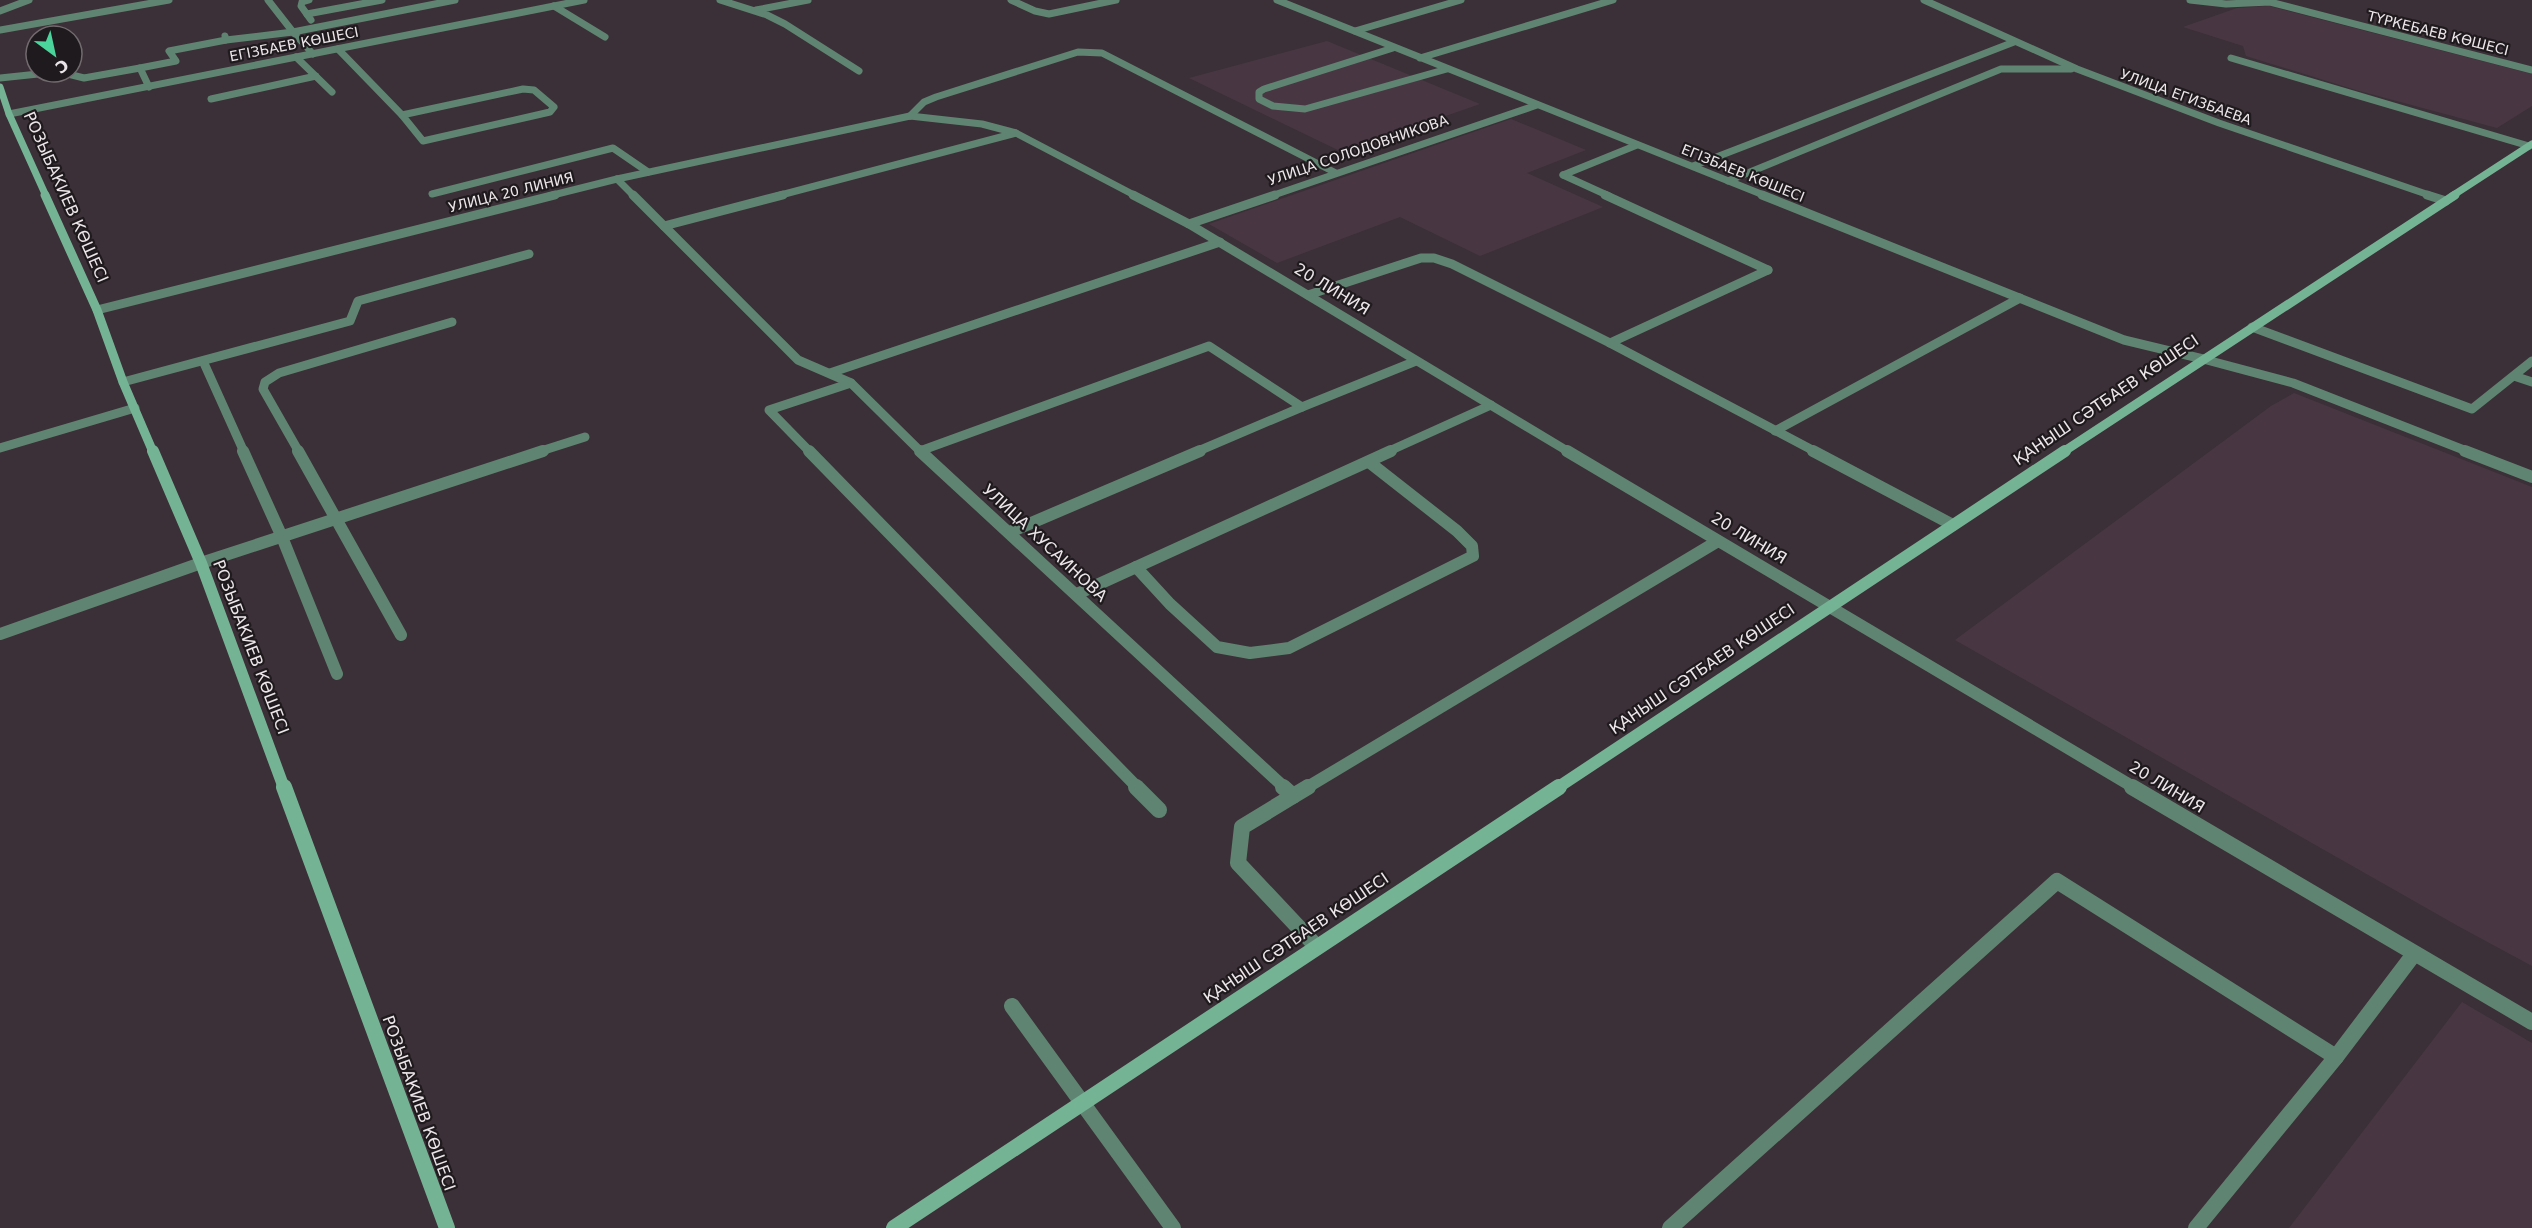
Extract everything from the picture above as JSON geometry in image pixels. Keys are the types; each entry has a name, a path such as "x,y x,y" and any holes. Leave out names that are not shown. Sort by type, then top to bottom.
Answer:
{"main road":[{"name":"РОЗЫБАКИЕВ КӨШЕСІ","path":"0,87 1,96 96,310 123,382 201,563 447,1228"},
{"name":"ҚАНЫШ СӘТБАЕВ КӨШЕСІ","path":"894,1228 2203,359 2531,146"}],"street":[{"path":"0,11 29,0"},
{"path":"0,30 169,0"},
{"path":"268,0 313,54"},
{"path":"303,29 311,24 301,6 302,2 309,0"},
{"path":"307,14 382,0"},
{"path":"84,78 176,62 169,51 226,38 293,32 455,0"},
{"name":"ЕГІЗБАЕВ КӨШЕСІ","path":"9,114 584,0"},
{"path":"720,0 726,4 756,10 782,22 859,71"},
{"path":"756,10 808,0"},
{"path":"1011,0 1035,11 1049,14 1116,0"},
{"name":"ЕГІЗБАЕВ КӨШЕСІ","path":"1277,0 2124,340 2293,383 2532,477"},
{"path":"1355,31 1461,0"},
{"path":"1420,58 1613,0"},
{"name":"УЛИЦА ЕГИЗБАЕВА","path":"1924,0 2078,69 2218,123 2446,201"},
{"name":"ТҮРКЕБАЕВ КӨШЕСІ","path":"2190,0 2226,4 2270,1 2532,70"},
{"path":"554,6 604,37"},
{"path":"1693,166 2014,42"},
{"path":"1393,48 1264,89 1259,92 1259,99 1273,106 1305,110 1447,69"},
{"path":"338,49 402,115 423,141 550,112 554,107 534,90 523,89 402,115"},
{"path":"910,116 924,102 936,97 1078,52 1092,51 1336,173"},
{"path":"296,57 332,92"},
{"path":"2231,58 2354,96 2531,146"},
{"path":"1971,59 1981,62"},
{"path":"1991,66 2001,69 2078,69"},
{"path":"141,68 148,87"},
{"path":"1728,181 2001,69"},
{"path":"0,78 24,76"},
{"path":"210,99 316,76"},
{"name":"УЛИЦА СОЛОДОВНИКОВА","path":"1189,224 1537,105"},
{"name":"УЛИЦА 20 ЛИНИЯ","path":"96,310 616,179 910,116 935,118"},
{"name":"20 ЛИНИЯ","path":"935,118 982,124 1016,133 1189,224 1829,608 2532,1022"},
{"path":"663,225 1016,133"},
{"path":"1610,343 1768,270 1563,174 1637,145"},
{"path":"432,194 614,148 648,172"},
{"name":"УЛИЦА ХУСАИНОВА","path":"616,179 798,360 850,383 920,451 1293,796"},
{"path":"830,373 1220,242"},
{"path":"123,382 350,321 358,301 528,254"},
{"path":"1308,295 1421,258 1434,258 1452,264 1610,343 1953,525"},
{"path":"1775,431 2020,298"},
{"path":"401,635 263,389 265,382 279,373 452,322"},
{"path":"2252,327 2472,409 2532,361"},
{"path":"920,451 1209,346 1302,407"},
{"path":"203,361 282,537 337,674"},
{"path":"1010,532 1302,407 1416,361"},
{"path":"2514,376 2532,382"},
{"path":"850,383 769,410 1159,810"},
{"path":"1077,594 1491,405"},
{"path":"0,448 135,408"},
{"path":"0,634 201,563 585,437"},
{"path":"1136,567 1170,604 1218,647 1250,653 1289,648 1473,556 1472,546 1457,531 1369,462"},
{"path":"1317,947 1238,863 1242,827 1718,541"},
{"path":"1670,1228 2057,881 2336,1057"},
{"path":"2196,1228 2336,1057 2414,954"},
{"path":"1012,1006 1173,1228"}],"shaded area":[{"path":"2269,6 2532,74 2532,106 2497,128 2356,90 2246,56 2243,46 2183,27 2237,8"},
{"path":"1327,41 1480,104 1342,152 1189,78"},
{"path":"1511,119 1586,150 1527,173 1603,207 1480,256 1400,217 1277,263 1209,224"},
{"path":"2294,393 2532,487 2532,966 1955,640 2271,406"},
{"path":"2462,1002 2532,1043 2532,1228 2289,1228"}]}
